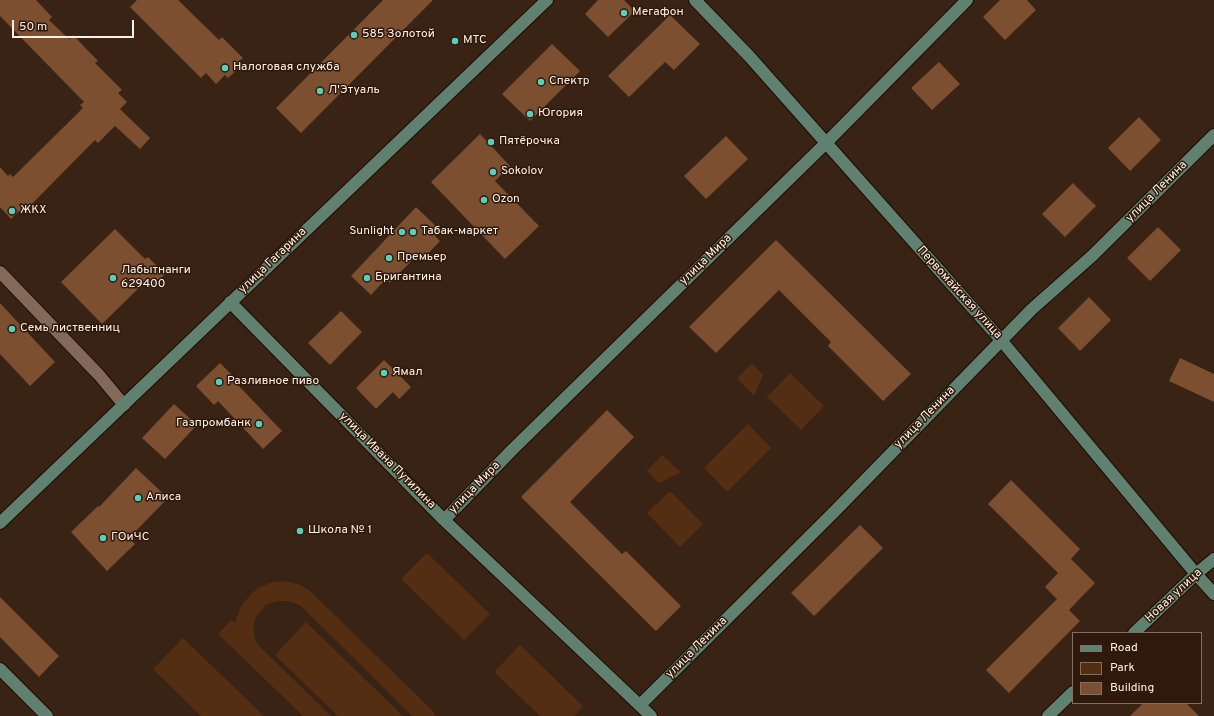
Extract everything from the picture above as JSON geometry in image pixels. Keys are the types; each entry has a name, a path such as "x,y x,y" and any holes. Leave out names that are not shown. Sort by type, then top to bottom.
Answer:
{"street":[{"name":"улица Гагарина","path":"0,522 547,0"},
{"name":"Первомайская улица","path":"695,0 749,56 1001,340 1214,594"},
{"name":"улица Мира","path":"444,520 513,449 826,142 967,0"},
{"name":"улица Ленина","path":"640,705 829,517 1032,309 1092,256 1214,135"},
{"path":"4,276 99,375 124,405"},
{"name":"улица Ивана Путилина","path":"230,302 444,520 651,716"},
{"name":"Новая улица","path":"1135,632 1196,574 1214,559"},
{"path":"0,669 47,716"},
{"path":"1048,716 1072,693"}],"green space":[{"path":"752,363 763,375 754,396 737,378"},
{"path":"790,373 824,406 801,430 767,397"},
{"path":"748,424 771,448 727,492 704,468"},
{"path":"662,455 681,472 659,483 647,471"},
{"path":"670,491 703,524 680,547 647,513"},
{"path":"427,553 490,614 464,640 401,579"},
{"path":"280,581 300,585 309,590 433,711 436,716 412,716 301,606 289,601 277,601 266,605 257,615 253,626 255,639 257,644 331,716 303,716 218,634 231,620 235,623 241,606 252,593 260,587"},
{"path":"306,622 402,715 338,716 275,655"},
{"path":"183,638 263,715 201,716 153,669"},
{"path":"520,645 583,706 574,716 540,716 494,672"}],"building":[{"path":"0,0 36,0 52,17 49,20 69,39 73,35 98,61 95,63 122,90 118,93 127,102 120,109 150,138 140,149 115,126 98,143 95,140 22,214 19,211 11,219 0,207 0,167 8,176 10,174 13,177 83,108 80,105 84,102 0,16"},
{"path":"137,0 178,0 219,40 222,37 243,58 236,64 240,67 228,78 225,75 216,84 206,73 201,78 130,7"},
{"path":"383,0 433,0 301,133 276,108"},
{"path":"598,0 624,0 635,11 608,37 585,14"},
{"path":"1000,0 1027,0 1036,10 1005,40 983,17"},
{"path":"670,15 700,44 674,70 665,62 629,97 608,76"},
{"name":"Спектр","path":"552,44 580,71 530,121 502,94"},
{"path":"939,62 960,84 932,110 911,88"},
{"path":"1139,117 1161,140 1130,171 1108,148"},
{"path":"480,134 510,166 495,181 539,226 505,259 431,182"},
{"path":"726,136 748,159 706,199 684,176"},
{"path":"1073,183 1096,206 1065,237 1042,214"},
{"path":"416,207 440,230 435,236 440,241 422,260 417,255 390,283 386,279 371,295 351,276"},
{"path":"1158,227 1181,250 1150,281 1127,258"},
{"name":"Лабытнанги 629400","path":"115,229 145,259 148,257 165,274 151,288 145,282 102,324 61,282"},
{"path":"776,240 911,374 883,401 828,346 831,342 779,290 716,353 689,327"},
{"path":"1089,297 1111,320 1080,351 1058,328"},
{"name":"Семь лиственниц","path":"0,303 55,362 30,386 0,354"},
{"path":"341,311 362,332 330,365 308,343"},
{"path":"1180,358 1214,374 1214,402 1169,381"},
{"name":"Ямал","path":"384,360 411,387 399,399 393,392 376,409 356,388"},
{"path":"220,363 238,381 236,383 282,431 263,449 218,401 214,405 196,386"},
{"path":"174,404 197,425 165,459 142,438"},
{"path":"607,410 634,437 570,502 622,554 626,551 681,606 656,631 521,497"},
{"path":"136,468 168,498 129,538 135,544 107,571 71,532 98,506 99,507"},
{"path":"1011,480 1080,549 1071,559 1095,583 1069,610 1080,621 1009,693 986,670 1057,599 1045,587 1058,573 988,504"},
{"path":"860,525 883,548 814,616 791,593"},
{"path":"0,597 59,656 39,677 0,637"},
{"path":"1142,704 1187,704 1199,716 1130,716"}],"place":[{"name":"Мегафон","path":"624,13"},
{"name":"585 Золотой","path":"354,35"},
{"name":"МТС","path":"455,41"},
{"name":"Налоговая служба","path":"225,68"},
{"name":"Спектр","path":"541,82"},
{"name":"Л'Этуаль","path":"320,91"},
{"name":"Югория","path":"530,114"},
{"name":"Пятёрочка","path":"491,142"},
{"name":"Sokolov","path":"493,172"},
{"name":"Ozon","path":"484,200"},
{"name":"ЖКХ","path":"12,211"},
{"name":"Sunlight","path":"402,232"},
{"name":"Табак-маркет","path":"413,232"},
{"name":"Премьер","path":"389,258"},
{"name":"Лабытнанги 629400","path":"113,278"},
{"name":"Бригантина","path":"367,278"},
{"name":"Семь лиственниц","path":"12,329"},
{"name":"Ямал","path":"384,373"},
{"name":"Разливное пиво","path":"219,382"},
{"name":"Газпромбанк","path":"259,424"},
{"name":"Алиса","path":"138,498"},
{"name":"Школа № 1","path":"300,531"},
{"name":"ГОиЧС","path":"103,538"}]}
